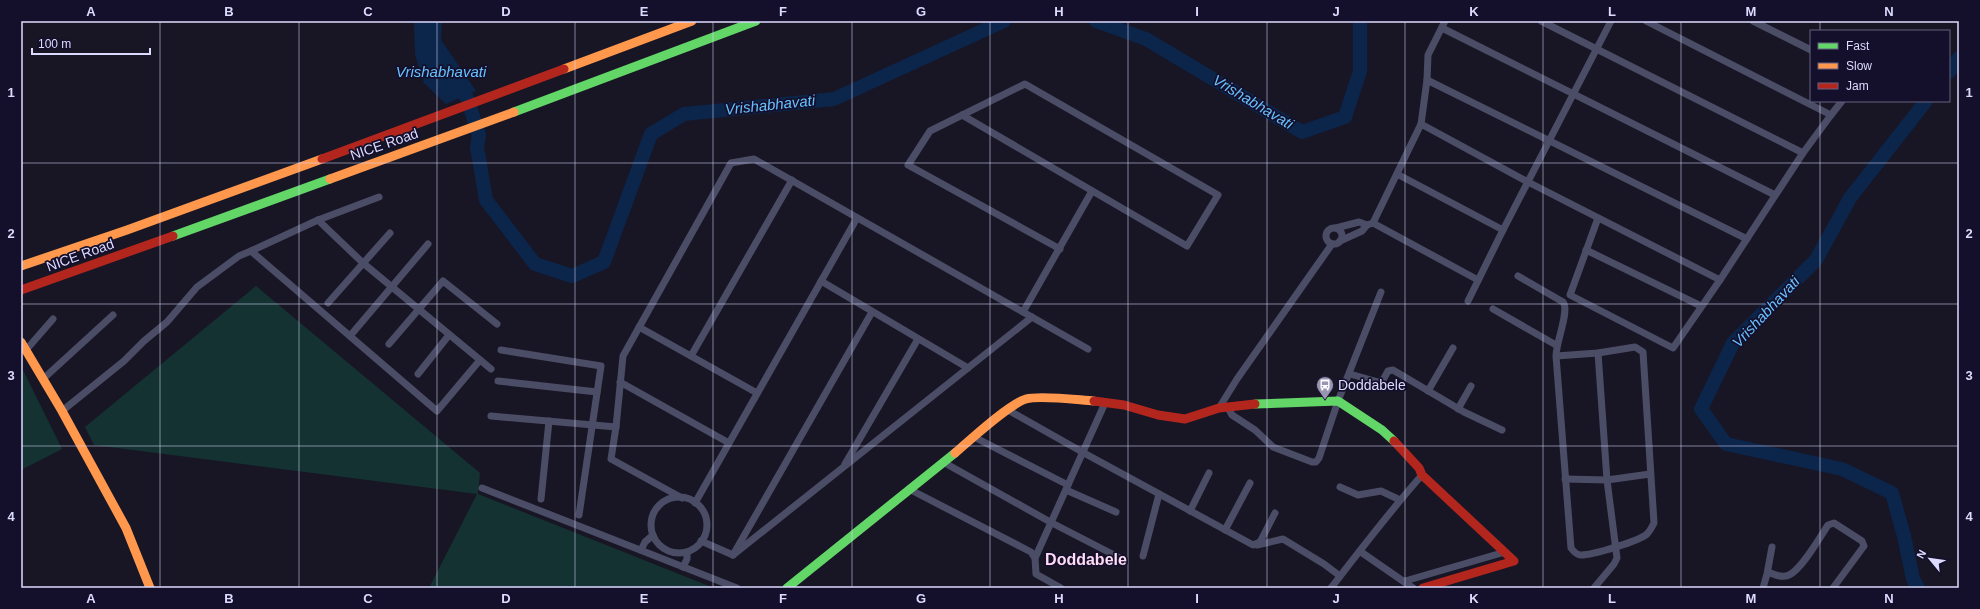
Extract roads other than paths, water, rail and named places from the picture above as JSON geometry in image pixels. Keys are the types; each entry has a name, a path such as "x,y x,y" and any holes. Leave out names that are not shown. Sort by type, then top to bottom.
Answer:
{"main road":[{"name":"NICE Road","path":"21,266 127,230 438,117 692,21"},
{"name":"NICE Road","path":"21,290 436,141 756,21"},
{"path":"23,346 62,411 126,528 150,588"},
{"path":"787,588 1008,410 1026,399 1064,398 1124,405 1158,415 1185,419 1223,408 1268,403 1287,404 1338,400 1382,430 1400,446 1419,468 1422,475 1514,561 1423,588"}],"street":[{"path":"1541,21 1804,153"},
{"path":"1468,301 1611,21"},
{"path":"1646,21 1831,115"},
{"path":"1753,21 1810,50"},
{"path":"1381,292 1350,374 1338,400 1319,458 1314,462 1273,447 1255,430 1223,408 1237,379 1332,244 1362,231 1370,224 1397,174 1421,124 1427,80 1428,55 1443,24 1573,93 1775,196"},
{"path":"1427,80 1551,140 1747,239"},
{"path":"962,115 1187,246 1218,195 1025,84 962,115 930,131 908,165 1060,248"},
{"path":"1598,218 1570,295 1673,348 1804,153 1841,102"},
{"path":"1421,124 1528,182 1720,280"},
{"path":"682,498 669,499 656,510 651,521 653,535 657,544 667,551 679,553 687,552 695,548 702,541 706,530 706,518 701,508 695,503 682,498 611,458 616,427 622,356 731,163 754,159 1088,349"},
{"path":"1397,174 1503,230"},
{"path":"691,356 792,180"},
{"path":"1023,312 1092,191"},
{"path":"62,411 124,361 144,341 167,322 197,287 239,256 318,220 379,197"},
{"path":"695,503 857,218"},
{"path":"318,220 363,263 491,369"},
{"path":"1332,244 1327,241 1325,234 1331,228 1359,222 1370,224 1478,280"},
{"path":"1336,228 1342,233 1340,241"},
{"path":"328,303 390,233"},
{"path":"350,336 428,244"},
{"path":"1586,250 1701,306"},
{"path":"251,251 438,411 480,360"},
{"path":"1518,276 1565,304 1566,314 1556,345 1556,356 1570,545 1573,551 1581,555 1615,547 1642,537 1648,533 1653,526 1643,352 1635,347 1598,354 1556,356"},
{"path":"389,344 443,281 497,324"},
{"path":"821,281 968,368"},
{"path":"1493,308 1556,345"},
{"path":"733,555 872,312"},
{"path":"43,379 113,315"},
{"path":"733,555 1032,317"},
{"path":"23,346 53,319"},
{"path":"639,327 757,393"},
{"path":"418,374 449,335"},
{"path":"843,468 918,339"},
{"path":"1428,391 1453,348"},
{"path":"501,350 601,366 579,515"},
{"path":"1594,588 1614,564 1617,558 1607,480 1598,354"},
{"path":"1350,374 1378,382 1382,380 1388,371 1394,370 1458,409 1502,430"},
{"path":"498,381 597,392"},
{"path":"620,382 729,443"},
{"path":"1458,409 1471,386"},
{"path":"1035,558 1052,524 1105,403"},
{"path":"1008,410 1253,545 1283,539 1324,564 1340,576"},
{"path":"491,416 616,427"},
{"path":"540,499 549,421"},
{"path":"974,437 1067,488 1116,512"},
{"path":"943,462 1052,524 1120,558"},
{"path":"1190,511 1209,473"},
{"path":"1565,480 1607,480 1650,474"},
{"path":"1331,588 1361,552 1386,516 1422,475"},
{"path":"1225,530 1250,483"},
{"path":"1340,487 1358,495 1382,491 1400,500"},
{"path":"482,488 737,588"},
{"path":"909,489 1031,552 1035,558 1036,574 1060,588"},
{"path":"1143,556 1159,494"},
{"path":"1257,545 1275,513"},
{"path":"1768,572 1779,576 1789,575 1797,570 1828,525 1834,523 1862,541 1864,546 1841,585 1833,588"},
{"path":"641,550 645,542 653,535"},
{"path":"702,541 733,555"},
{"path":"1763,588 1768,572 1772,547"},
{"path":"683,567 687,559 687,552"},
{"path":"1361,552 1405,581 1413,588"},
{"path":"1405,581 1506,552"}],"water":[{"name":"Vrishabhavati","path":"414,21 442,21 441,40 476,91 446,104 424,83 415,55"}],"waterway":[{"name":"Vrishabhavati","path":"454,81 467,98 479,135 477,147 486,200 535,264 572,276 604,262 651,134 684,114 834,99 1004,21"},
{"name":"Vrishabhavati","path":"1096,21 1146,39 1302,132 1345,117 1360,71 1360,21"},
{"name":"Vrishabhavati","path":"1950,71 1959,58"},
{"name":"Vrishabhavati","path":"1918,588 1913,579 1904,536 1892,493 1842,469 1726,444 1701,409 1733,343 1816,260 1850,198 1925,102"}],"place":[{"name":"Doddabele","path":"1325,400"}],"district":[{"name":"Doddabele","path":"1086,559"}]}
